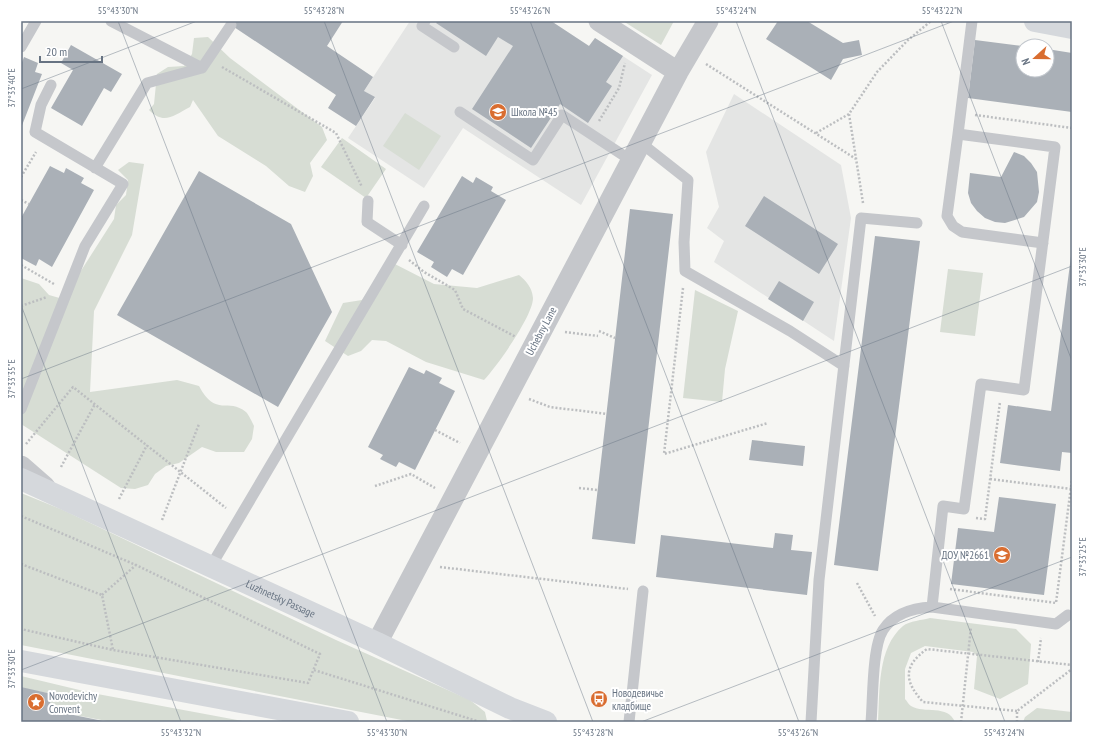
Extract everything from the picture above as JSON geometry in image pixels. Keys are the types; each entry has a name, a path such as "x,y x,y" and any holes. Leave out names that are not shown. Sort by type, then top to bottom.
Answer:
{"main road":[{"path":"1035,21 1072,28"},
{"path":"21,478 49,490"},
{"name":"Luzhnetsky Passage","path":"49,490 377,643 516,715 546,722"},
{"path":"21,661 348,722"}],"street":[{"path":"599,21 678,72"},
{"name":"Uchebny Lane","path":"377,643 678,72 708,21"},
{"name":"Luzhnetsky Passage","path":"21,466 49,490"}],"lane":[{"path":"21,47 36,21"},
{"path":"111,21 205,64"},
{"path":"425,21 422,26 454,47"},
{"path":"972,21 948,216 953,226 962,232 1043,243"},
{"path":"95,168 147,83 205,64 231,25"},
{"path":"21,409 66,291 85,246 123,184 35,132 41,104 51,85"},
{"path":"460,112 533,160 562,115 591,133 636,152 688,180 684,242 685,271 790,331 844,366"},
{"path":"932,607 943,506 964,509 981,384 1024,390 1055,147 958,134"},
{"path":"368,201 367,222 400,248"},
{"path":"211,566 424,206"},
{"path":"811,722 819,580 861,218 917,223"},
{"path":"629,722 643,591"},
{"path":"871,722 877,648 883,630 894,619 906,611 932,607 1056,624 1068,615"}],"path":[{"path":"816,133 849,114 877,72 908,40 931,21"},
{"path":"591,133 619,88 627,59"},
{"path":"205,64 336,133 368,201"},
{"path":"706,64 856,159"},
{"path":"849,114 866,219"},
{"path":"960,114 1072,128"},
{"path":"21,177 45,138"},
{"path":"21,200 28,204"},
{"path":"400,248 424,272 455,290 463,309 518,338"},
{"path":"21,265 66,291"},
{"path":"685,271 664,454 768,422"},
{"path":"21,306 66,291"},
{"path":"599,331 615,338"},
{"path":"26,444 73,387 239,518"},
{"path":"971,517 985,519 1001,396"},
{"path":"528,398 550,408 607,414"},
{"path":"61,467 95,404"},
{"path":"162,520 199,424"},
{"path":"435,430 462,444"},
{"path":"119,499 147,445"},
{"path":"375,486 411,474 437,489"},
{"path":"990,479 1071,489"},
{"path":"949,589 1056,603 1072,479"},
{"path":"579,488 598,490"},
{"path":"21,516 136,565 320,654 308,683 112,650 21,629"},
{"path":"21,564 102,595"},
{"path":"102,595 136,565"},
{"path":"439,567 643,591"},
{"path":"857,583 883,630"},
{"path":"102,595 112,650"},
{"path":"961,722 973,613"},
{"path":"1038,662 1044,622"},
{"path":"1072,665 968,655 927,649 917,656 910,666 909,679 912,690 923,702 1018,711 1072,669"},
{"path":"314,670 477,721"},
{"path":"1017,722 1018,711"}],"shaded area":[{"name":"Школа №45","path":"410,21 551,21 589,46 595,38 652,75 581,205 463,128 424,188 348,138 375,98 364,91"},
{"path":"623,21 674,21 661,45"},
{"path":"208,37 230,58 322,127 327,140 310,163 313,176 305,192 289,186 266,166 218,136 193,100 190,107 169,118 154,115 149,110 154,104 157,74 168,67 184,66 192,54 194,38"},
{"path":"734,94 841,165 851,218 834,341 714,262 724,241 707,228 719,207 706,152"},
{"path":"405,113 441,136 419,170 383,146"},
{"path":"342,138 386,169 366,198 321,167"},
{"path":"129,162 144,164 132,235 94,311 90,392 177,380 199,386 205,396 217,404 240,408 247,413 254,426 252,439 244,452 216,452 202,447 179,463 166,466 155,474 148,485 135,489 121,488 21,424 21,278 39,284 49,295 63,299 114,219 116,205 126,195 128,180 118,170"},
{"path":"389,261 434,284 477,288 519,275 530,287 533,298 527,316 505,353 484,380 426,362 386,341 372,340 361,351 348,356 325,341 343,303 362,300"},
{"path":"948,269 983,273 975,336 940,332"},
{"path":"695,290 738,311 725,369 722,402 683,398"},
{"path":"21,493 63,510 336,640 470,700 485,712 487,721 412,722 21,645"},
{"path":"930,618 1016,629 1031,644 1028,684 1000,699 974,689 977,656 973,652 925,646 911,653 905,669 905,699 910,705 916,708 947,713 952,716 955,722 878,722 880,684 884,658 888,646 895,635 906,624"},
{"path":"21,676 92,693 248,722 112,722 49,710 52,694 21,689"},
{"path":"1037,708 1072,712 1072,722 1023,722 1025,717"}],"building":[{"path":"225,21 343,21 327,46 373,77 364,91 375,97 356,126 328,108 336,95"},
{"path":"438,21 551,21 589,46 595,38 623,56 606,82 612,86 588,123 560,104 531,148 472,109 513,46 498,37 486,56 436,23"},
{"path":"778,21 807,21 843,43 859,40 862,55 843,59 831,80 766,39"},
{"path":"975,40 1015,45 1015,78 1055,78 1055,50 1072,53 1072,112 968,98"},
{"path":"71,45 122,74 111,92 104,88 82,126 51,108 73,70 61,63"},
{"path":"24,57 38,63 35,72 42,74 21,128 21,65"},
{"path":"1014,152 1024,156 1037,172 1039,192 1037,202 1024,217 1005,223 995,222 985,218 971,203 968,193 970,173 1001,177"},
{"path":"50,166 64,173 66,168 84,178 81,183 94,190 52,267 39,259 36,266 21,258 21,218"},
{"path":"199,171 291,224 332,312 278,407 117,315"},
{"path":"462,176 473,183 476,177 493,187 491,191 506,200 463,275 452,269 447,277 431,267 434,262 417,252"},
{"path":"764,196 838,244 819,274 745,226"},
{"path":"630,209 673,214 635,544 592,539"},
{"path":"875,236 920,241 878,571 834,565"},
{"path":"1071,256 1072,453 1062,452 1060,471 1000,463 1008,405 1051,411"},
{"path":"779,281 814,302 803,321 768,299"},
{"path":"409,367 424,374 426,370 442,378 439,383 455,391 415,470 399,462 396,467 380,459 383,455 368,447"},
{"path":"752,440 805,446 803,466 749,460"},
{"name":"ДОУ №2661","path":"999,497 1056,504 1044,595 951,584 958,528 994,532"},
{"path":"775,533 793,535 791,550 812,552 807,595 656,577 661,535 773,548"},
{"name":"Novodevichy Convent","path":"21,687 52,694 49,710 108,722 21,722"}],"place":[{"name":"Школа №45","path":"498,112"},
{"name":"ДОУ №2661","path":"1002,555"},
{"name":"Новодевичье кладбище","path":"599,699"},
{"name":"Novodevichy Convent","path":"36,702"}]}
